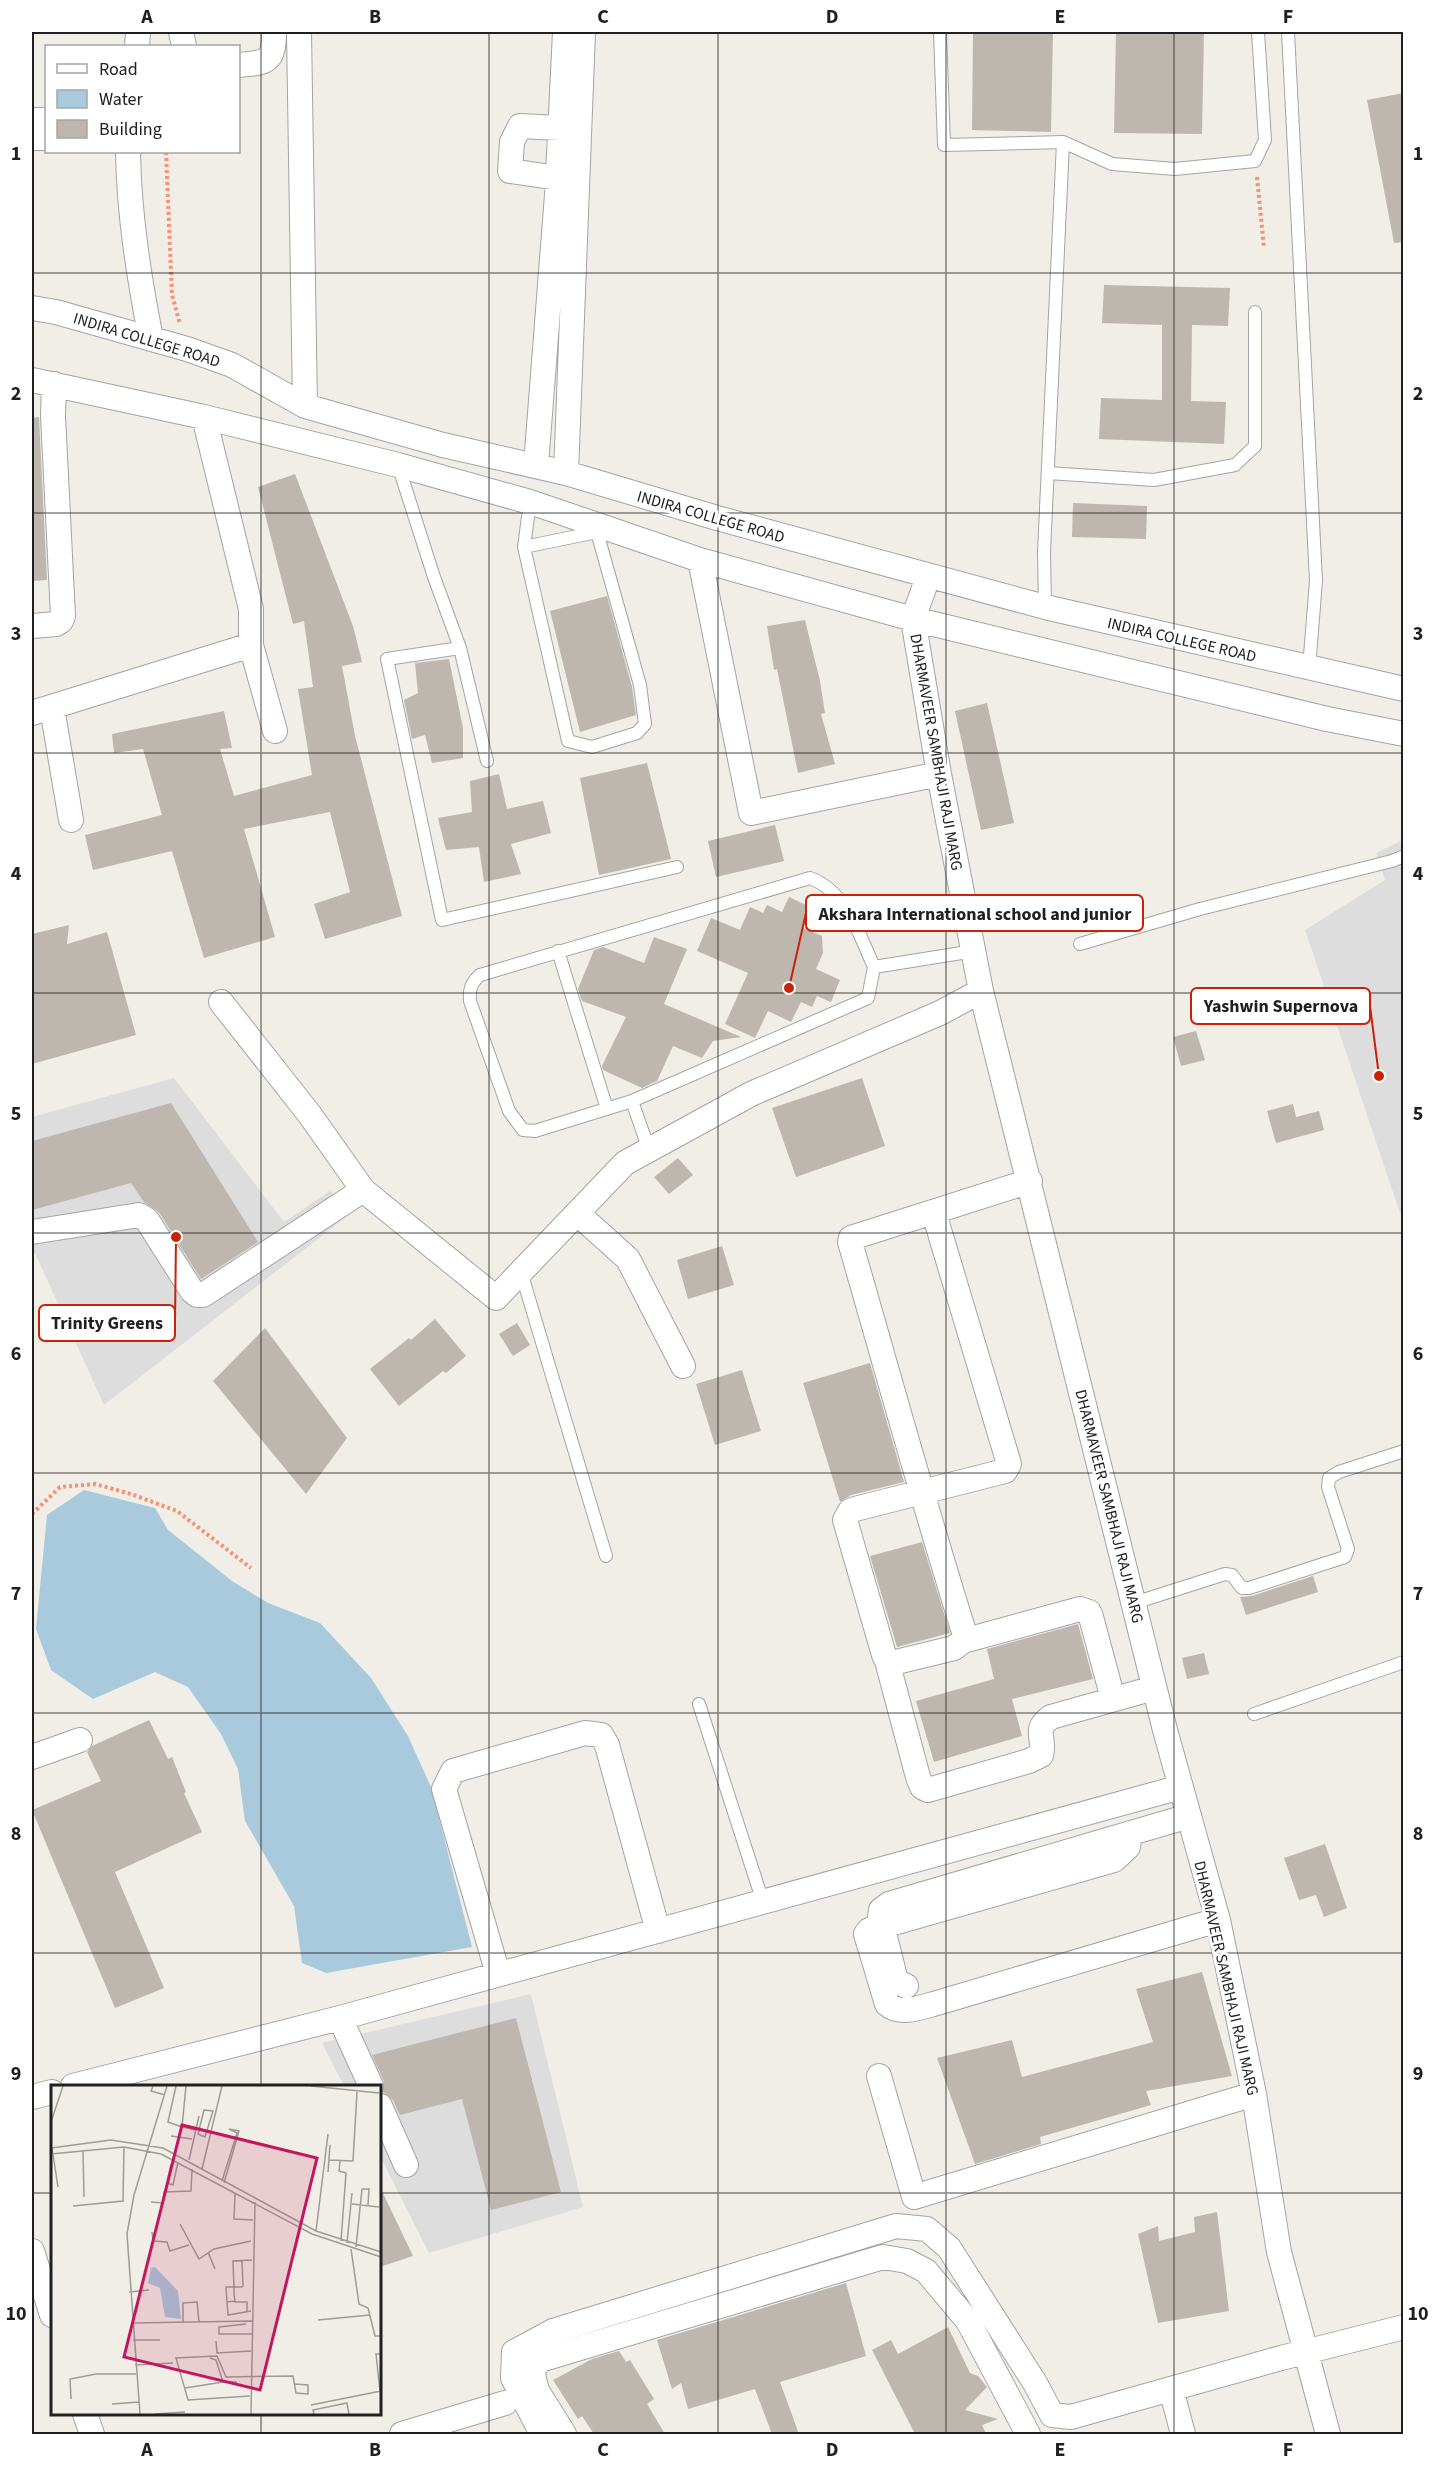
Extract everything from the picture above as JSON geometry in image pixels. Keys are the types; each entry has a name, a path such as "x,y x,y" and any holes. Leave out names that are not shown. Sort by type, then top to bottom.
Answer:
{"street":[{"path":"240,65 259,64 268,59 274,50 273,32"},
{"path":"298,32 305,406"},
{"path":"565,32 560,128 564,189 566,473"},
{"path":"536,465 564,189 583,32"},
{"path":"268,59 298,60"},
{"path":"560,128 520,126 512,142 510,171 564,189"},
{"path":"128,153 131,214 140,283 151,339"},
{"name":"INDIRA COLLEGE ROAD","path":"32,308 56,312 187,349 232,365 305,406 443,445 566,473 928,577 1045,607 1404,689"},
{"path":"32,626 56,624 63,616 53,416 43,382 204,417 398,465 530,502 699,560 913,618 1328,719 1404,734"},
{"path":"204,417 251,609 251,645 275,731"},
{"path":"699,560 752,813 939,774"},
{"name":"DHARMAVEER SAMBHAJI RAJI MARG","path":"928,577 913,618 939,774 981,991 1154,1688 1218,1920 1254,2094 1279,2252 1328,2434"},
{"path":"71,820 41,711 251,645"},
{"path":"221,1002 310,1115 363,1190 496,1298 625,1162 751,1094 940,1013 981,991"},
{"path":"963,1641 965,1635 850,1242 855,1236 1030,1181"},
{"path":"32,1232 139,1215 147,1220 192,1291 197,1295 202,1295 363,1190"},
{"path":"577,1213 628,1259 684,1366"},
{"path":"934,1213 1009,1464 1005,1471 855,1509 850,1511 845,1520 922,1787 928,1790 1029,1761 1041,1755 1043,1748 1041,1729 1051,1717 1154,1688"},
{"path":"887,1661 898,1663 942,1652 954,1648 963,1641 1080,1609 1085,1610 1091,1617 1113,1699"},
{"path":"498,1974 444,1789 447,1779 453,1771 585,1733 601,1735 607,1745 658,1931"},
{"path":"32,1757 80,1740"},
{"path":"77,2085 340,2018 1181,1787"},
{"path":"1189,1816 1130,1833 1128,1847 1114,1860 882,1926 869,1930 866,1934 887,2004 892,2009 900,2010 937,2003 1218,1920"},
{"path":"882,1926 896,1981 906,1986"},
{"path":"340,2018 371,2085"},
{"path":"879,2076 914,2197 1254,2094"},
{"path":"32,2097 51,2092"},
{"path":"381,2108 406,2165"},
{"path":"542,2434 513,2378 514,2352 553,2331 896,2226 927,2229 949,2248 1035,2383 1052,2415 1071,2417 1404,2327"},
{"path":"32,2251 46,2277 51,2309"},
{"path":"564,2434 537,2391 532,2371 540,2360 883,2257 907,2261 926,2271 968,2321 1028,2434"},
{"path":"1171,2389 1183,2434"},
{"path":"402,2434 505,2403"},
{"path":"85,2415 92,2434"}],"lane":[{"path":"940,32 944,145 1063,142 1112,164 1175,169 1255,161 1265,140 1258,32"},
{"path":"1288,32 1316,581 1309,668"},
{"path":"1045,607 1044,552 1063,142"},
{"path":"1048,473 1154,480 1235,465 1255,446 1255,312"},
{"path":"398,465 434,577 460,648 488,761"},
{"path":"524,547 597,532 640,685 645,724 638,733 592,747 568,741 524,547 530,502"},
{"path":"460,648 387,658 442,920 677,867"},
{"path":"1080,944 1200,909 1392,861 1404,856"},
{"path":"810,878 824,883 839,898 874,967 868,998 632,1101 535,1131 523,1130 509,1111 470,1001 469,990 472,981 480,975 558,951 810,878"},
{"path":"558,951 606,1109"},
{"path":"874,967 974,951"},
{"path":"632,1101 649,1150"},
{"path":"521,1272 606,1556"},
{"path":"1134,1603 1225,1574 1232,1575 1242,1588 1249,1588 1345,1557 1348,1549 1328,1487 1329,1478 1339,1472 1404,1451"},
{"path":"1254,1714 1404,1662"},
{"path":"699,1704 763,1902"}],"path":[{"path":"166,153 172,295 187,349"},
{"path":"1255,161 1264,248"},
{"path":"32,1514 60,1487 95,1485 132,1494 177,1511 251,1568"}],"shaded area":[{"path":"1403,840 1403,1222 1305,930 1385,880 1376,853"},
{"path":"174,1078 284,1222 330,1191 354,1211 104,1405 35,1253 32,1253 32,1117"},
{"path":"531,1994 583,2207 429,2253 381,2158 381,2085 343,2085 322,2043"}],"water":[{"path":"84,1490 155,1508 168,1530 232,1581 268,1603 320,1623 371,1678 408,1736 431,1787 472,1947 326,1973 302,1963 294,1906 245,1821 238,1769 221,1734 188,1687 155,1672 93,1699 51,1670 36,1629 47,1515"}],"building":[{"path":"973,32 1053,32 1051,132 972,130"},
{"path":"1116,32 1204,32 1202,134 1114,133"},
{"path":"1404,93 1404,242 1394,243 1367,100"},
{"path":"1104,285 1230,288 1228,326 1192,325 1191,401 1226,402 1224,444 1099,439 1101,398 1162,400 1162,325 1102,323"},
{"path":"39,417 47,580 32,581 32,418"},
{"path":"295,474 353,626 362,662 342,666 355,736 402,916 325,939 314,904 350,892 330,812 244,829 275,937 204,958 172,851 93,870 85,835 162,815 143,749 114,753 112,734 224,711 232,748 220,749 234,796 312,775 298,689 313,687 304,621 293,624 258,487"},
{"path":"1073,503 1147,506 1146,539 1072,537"},
{"path":"607,596 632,687 636,715 580,732 550,611"},
{"path":"805,620 820,681 825,713 821,714 835,764 798,773 777,669 774,670 767,626"},
{"path":"449,659 463,728 463,758 432,763 425,735 412,739 404,700 418,693 415,663"},
{"path":"987,703 1014,823 981,830 955,711"},
{"path":"647,763 671,859 599,875 580,778"},
{"path":"499,774 507,809 543,801 551,833 511,844 521,874 484,882 479,847 446,850 438,818 472,812 470,781"},
{"path":"775,825 784,861 716,877 708,841"},
{"path":"789,897 812,908 803,928 822,936 823,953 816,969 840,980 831,1002 817,996 812,1007 801,1002 791,1022 768,1011 755,1038 725,1024 748,973 697,951 711,918 740,930 750,907 763,913 767,905 782,912"},
{"path":"69,925 67,944 107,932 136,1035 32,1064 32,934"},
{"path":"654,937 687,949 664,1004 741,1037 713,1041 702,1058 673,1046 657,1081 642,1088 603,1070 602,1066 626,1017 582,1001 578,989 594,950 603,947 644,963"},
{"path":"1196,1031 1205,1060 1181,1066 1173,1037"},
{"path":"862,1078 885,1146 796,1177 772,1108"},
{"path":"171,1103 258,1242 201,1279 159,1212 144,1202 131,1183 32,1210 32,1141"},
{"path":"1293,1104 1296,1117 1319,1111 1324,1130 1276,1143 1267,1111"},
{"path":"678,1158 693,1175 669,1194 654,1177"},
{"path":"722,1246 734,1285 688,1299 677,1260"},
{"path":"435,1319 466,1356 399,1406 370,1369 409,1338 411,1340"},
{"path":"517,1323 530,1345 513,1356 499,1334"},
{"path":"265,1328 347,1438 306,1494 213,1381"},
{"path":"870,1363 904,1482 851,1495 840,1502 803,1383"},
{"path":"742,1370 761,1431 715,1445 696,1384"},
{"path":"922,1542 950,1633 897,1647 870,1556"},
{"path":"1313,1576 1318,1592 1246,1615 1240,1597 1252,1596"},
{"path":"1078,1624 1093,1679 1012,1699 1022,1736 934,1762 916,1701 994,1679 987,1649"},
{"path":"1204,1653 1209,1674 1187,1679 1182,1658"},
{"path":"149,1720 168,1759 172,1757 186,1792 184,1793 202,1832 115,1872 164,1988 115,2008 32,1810 101,1781 87,1752 92,1746"},
{"path":"1325,1844 1347,1908 1324,1917 1316,1895 1299,1900 1284,1858"},
{"path":"1202,1972 1232,2076 1146,2091 1151,2105 1040,2137 1041,2144 975,2164 937,2058 1012,2040 1022,2077 1153,2042 1136,1989"},
{"path":"516,2018 561,2192 491,2210 462,2099 400,2115 393,2100 383,2092 384,2081 372,2055"},
{"path":"381,2189 413,2256 381,2267"},
{"path":"1217,2212 1229,2311 1158,2323 1138,2234 1158,2226 1159,2241 1195,2232 1194,2217"},
{"path":"846,2283 866,2356 780,2382 799,2434 772,2434 755,2389 688,2409 681,2383 672,2389 657,2340"},
{"path":"948,2327 970,2373 978,2376 987,2387 965,2410 998,2419 982,2425 986,2434 915,2434 872,2350 891,2340 898,2354"},
{"path":"619,2351 626,2362 630,2360 654,2399 647,2404 665,2434 594,2434 582,2416 578,2419 553,2380 592,2359"}],"place":[{"name":"Akshara International school and junior","path":"789,988"},
{"name":"Yashwin Supernova","path":"1379,1076"},
{"name":"Trinity Greens","path":"176,1237"}]}
